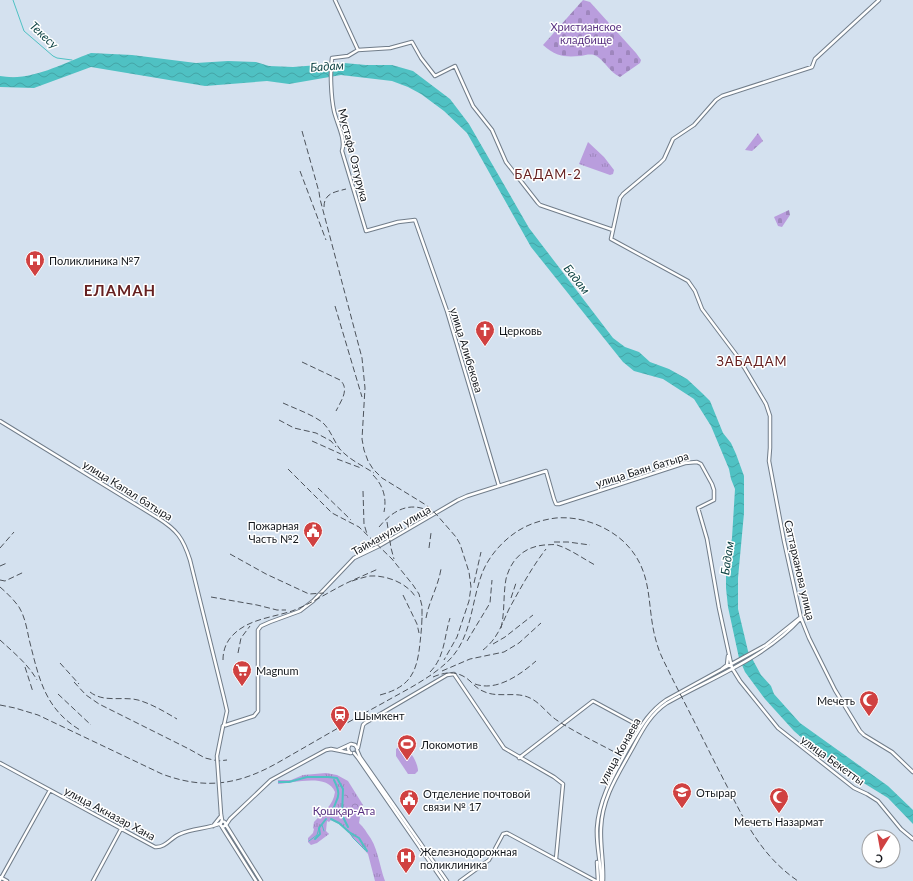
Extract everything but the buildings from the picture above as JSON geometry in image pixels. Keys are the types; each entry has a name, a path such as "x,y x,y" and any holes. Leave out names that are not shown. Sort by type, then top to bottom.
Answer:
{"street":[{"path":"335,0 358,50 390,48 412,42 421,58 435,76 455,66 473,106 492,130 506,162 538,203 612,230 620,198 623,194 660,164 664,159 673,138 694,125 716,100 722,96 812,68 815,60 879,0"},
{"name":"Мустафа Озтурука","path":"358,50 348,56 332,58 332,82 334,110 344,145 342,151 366,231 398,222 416,220"},
{"name":"улица Алибекова","path":"416,220 449,317 499,486"},
{"name":"Саттарханова улица","path":"612,230 611,239 684,278 691,284 702,309 738,357 766,404 770,414 769,461 784,541 804,625 839,697 860,731 892,752 913,772"},
{"name":"улица Капал батыра","path":"0,421 172,527 186,545 226,711 217,756 223,823"},
{"name":"улица Баян батыра","path":"556,504 685,462 693,461 701,464 714,490 714,500 698,508"},
{"name":"Тайманулы улица","path":"224,725 256,715 258,711 259,628 270,622 300,611 312,601 354,558 379,546 458,500 546,471 556,504"},
{"name":"улица Бекетты","path":"698,508 707,539 728,654 740,681 778,728 854,788 878,800 901,829 913,839"},
{"name":"улица Конаева","path":"600,881 605,809 614,782 640,737 641,728 660,708 760,652 793,627 801,617"},
{"name":"улица Конаева","path":"760,652 801,617"},
{"path":"793,627 799,624 804,625"},
{"path":"720,671 727,665 728,654"},
{"name":"улица Конаева","path":"600,881 597,828 600,808 610,780 646,717 658,706 720,671 734,666"},
{"path":"223,823 230,820 270,780 326,750 331,749 352,753 357,749 365,723 447,675 455,675 504,748 554,777 563,784 556,859"},
{"path":"519,758 593,701 641,728"},
{"path":"337,750 359,741"},
{"path":"350,744 355,745 360,757 447,881"},
{"path":"350,744 348,750 358,758 443,881"},
{"path":"600,881 596,828 600,803 608,780 628,746 631,744"},
{"path":"343,747 344,752"},
{"name":"улица Акназар Хана","path":"0,763 150,845 158,847 164,845 180,834 213,827 223,823"},
{"path":"7,881 0,878 50,790"},
{"path":"213,827 221,814"},
{"path":"223,823 254,868 261,881"},
{"path":"223,823 256,881"},
{"path":"94,881 121,829"},
{"path":"460,881 489,860 503,834 507,832 600,881"},
{"path":"250,871 254,868"}],"green space":[{"name":"Христианское кладбище","path":"583,0 590,2 641,60 640,63 620,77 594,55 561,55 552,52 543,45"},
{"path":"758,133 763,141 752,151 745,150"},
{"path":"588,142 604,157 614,170 613,174 610,175 579,164"},
{"path":"789,210 790,215 782,227 778,226 774,217"},
{"name":"Локомотив","path":"400,746 406,749 414,759 418,767 418,771 415,774 408,774 396,756 396,749"},
{"name":"Қошқар-Ата","path":"326,773 337,775 348,781 363,805 360,808 358,815 360,817 359,823 374,844 385,881 375,881 368,854 339,824 331,820 329,822 327,821 326,831 329,834 317,843 311,845 308,842 308,838 313,833 314,822 327,808 334,797 335,792 331,786 318,781 310,780 278,784 278,780 291,780 303,775"},
{"path":"348,788 359,804 358,816 356,816 353,822 344,801 345,793"}],"water":[{"name":"Бадам","path":"91,53 132,55 196,63 228,61 256,62 269,66 293,67 344,63 392,65 413,71 450,99 469,124 529,228 613,338 625,347 639,352 650,362 669,369 687,379 710,401 723,433 731,443 736,454 744,476 744,513 738,578 738,609 748,651 761,675 771,686 774,694 800,723 888,786 913,810 913,824 888,798 818,752 794,731 765,699 745,672 739,658 728,607 726,588 726,573 732,538 735,489 729,469 711,426 694,399 663,379 634,371 623,362 531,247 467,133 444,111 421,94 392,81 341,75 289,84 267,81 205,86 91,67 34,88 0,87 0,76 12,77 35,74"}],"waterway":[{"name":"Текесу","path":"13,0 24,31 53,56 72,60"},
{"path":"279,782 289,782 307,777 337,778 343,789 342,815 348,827"},
{"path":"332,815 338,799 337,787 334,780"},
{"path":"315,839 320,834 319,828 326,819"},
{"path":"331,819 359,838 367,851"},
{"path":"322,825 324,831"},
{"path":"309,841 317,835 319,828"},
{"path":"350,833 365,850"}],"railway":[{"path":"302,131 362,358 365,388 362,439 368,461 373,469 382,478 426,505 436,514 456,537 460,544 469,572 471,587 469,601 457,637 444,660"},
{"path":"300,171 326,240"},
{"path":"324,207 324,202 328,196 334,192 346,189"},
{"path":"335,306 362,397"},
{"path":"302,362 340,380 343,384 344,395 336,411"},
{"path":"283,403 322,422 343,452 351,459 374,473"},
{"path":"279,420 294,428 316,433 331,441 336,447"},
{"path":"312,441 341,454"},
{"path":"337,459 361,468"},
{"path":"288,469 332,513 359,527 392,559 419,594 422,606 422,619"},
{"path":"373,475 382,487 385,502 384,512"},
{"path":"318,488 351,520"},
{"path":"363,491 364,524 367,534"},
{"path":"379,527 389,516 401,509 415,507 429,511"},
{"path":"0,705 38,715 162,774 178,779 193,782 222,783 250,776 279,762 407,690 445,664 461,644 470,620 483,571 495,551 503,542 517,531 527,526 544,520 574,518 600,526 616,535 623,541 641,565 648,590 653,630 661,656 750,829 775,862 798,881"},
{"path":"387,522 394,559"},
{"path":"0,548 14,532"},
{"path":"429,548 431,533"},
{"path":"554,542 590,545"},
{"path":"501,628 506,579 511,566 519,555 530,548 537,546 557,545 571,551 595,565"},
{"path":"483,650 496,636 522,586 546,549"},
{"path":"474,583 481,552"},
{"path":"230,554 266,574 309,594 324,593"},
{"path":"0,566 7,563"},
{"path":"223,660 225,648 228,642 241,628 255,621 298,609 344,584 378,569"},
{"path":"426,618 441,569"},
{"path":"0,580 5,581 24,572"},
{"path":"352,581 370,576 383,577 402,584 408,588 416,598"},
{"path":"467,641 490,603 492,580"},
{"path":"511,598 516,583"},
{"path":"0,587 13,599 21,611 26,623 40,679 51,702 58,712 80,730"},
{"path":"403,595 417,624 419,633"},
{"path":"211,597 277,610 286,610"},
{"path":"380,695 398,688 405,683 414,671 419,654 422,615"},
{"path":"493,644 505,637 533,615"},
{"path":"430,672 439,660 450,618"},
{"path":"442,671 470,659 504,652 519,643 541,623"},
{"path":"238,653 241,638 250,626"},
{"path":"0,640 25,663 37,680"},
{"path":"475,684 483,686 500,684 516,676 536,661"},
{"path":"60,663 79,684"},
{"path":"25,667 33,692"},
{"path":"433,677 453,673 462,675 477,688 490,694 519,695 530,698 538,703 558,721 581,735 620,755"},
{"path":"74,682 86,695 99,704 205,758 218,761 227,760"},
{"path":"90,692 101,697 138,700 177,719"},
{"path":"58,694 91,725"}],"place":[{"name":"Поликлиника №7","path":"35,277"},
{"name":"Церковь","path":"485,347"},
{"name":"Пожарная Часть №2","path":"313,548"},
{"name":"Magnum","path":"242,687"},
{"name":"Мечеть","path":"869,717"},
{"name":"Шымкент","path":"340,732"},
{"name":"Локомотив","path":"407,761"},
{"name":"Отырар","path":"682,809"},
{"name":"Мечеть Назармат","path":"779,814"},
{"name":"Отделение почтовой связи № 17","path":"409,816"},
{"name":"Железнодорожная поликлиника","path":"406,874"}],"district":[{"name":"БАДАМ-2","path":"548,174"},
{"name":"ЕЛАМАН","path":"120,290"},
{"name":"ЗАБАДАМ","path":"752,361"}]}
